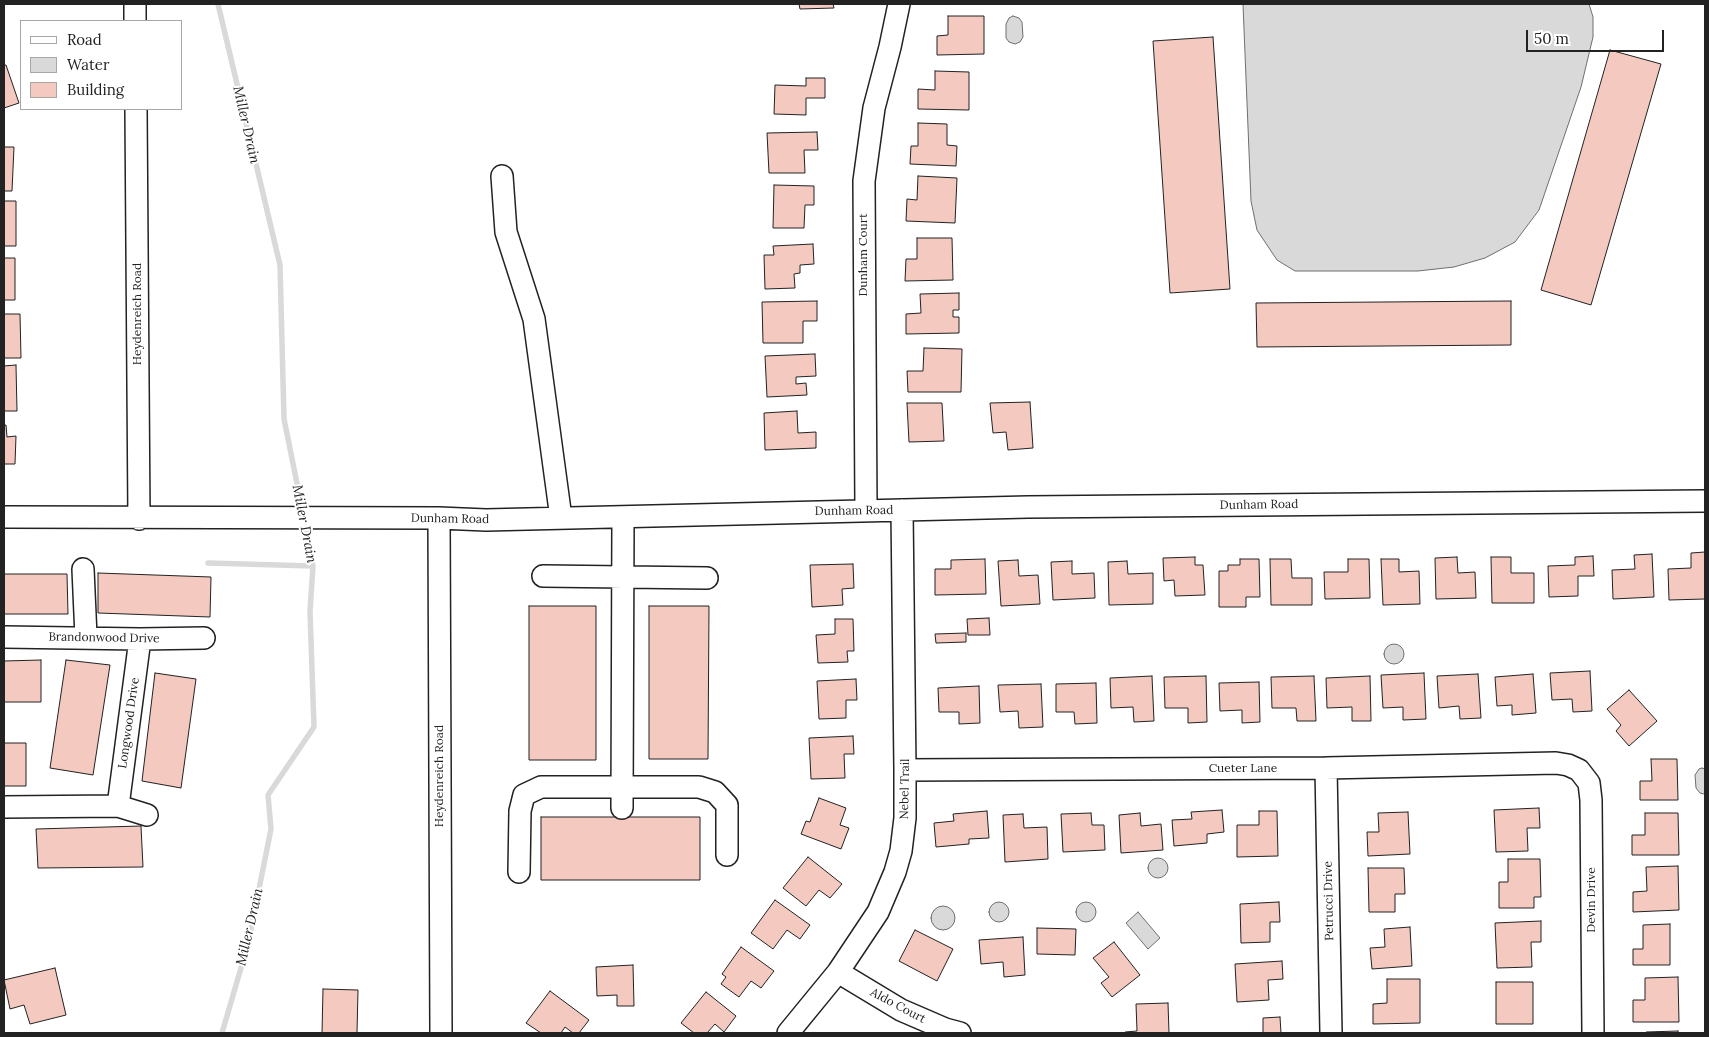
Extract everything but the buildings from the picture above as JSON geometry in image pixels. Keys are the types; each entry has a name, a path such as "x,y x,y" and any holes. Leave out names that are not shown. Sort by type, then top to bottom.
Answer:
{"street":[{"path":"135,4 135,20"},
{"name":"Dunham Court","path":"866,510 864,181 874,108 890,47 898,4"},
{"name":"Heydenreich Road","path":"136,110 139,519"},
{"path":"502,176 506,232 534,319 561,518"},
{"name":"Dunham Road","path":"4,517 139,519 439,518 486,520 622,518 866,510 1705,501"},
{"name":"Nebel Trail","path":"788,1033 838,972 862,938 878,912 895,872 903,834 905,770 902,510"},
{"name":"Heydenreich Road","path":"439,518 441,1033"},
{"path":"622,518 622,797"},
{"path":"83,569 86,638"},
{"path":"543,576 707,578"},
{"name":"Brandonwood Drive","path":"4,637 204,638"},
{"name":"Longwood Drive","path":"118,806 140,639"},
{"name":"Cueter Lane","path":"905,770 1326,768 1556,763 1568,765 1579,770"},
{"name":"Petrucci Drive","path":"1326,768 1332,1033"},
{"name":"Devin Drive","path":"1579,770 1589,784 1592,811 1593,1033"},
{"path":"519,872 520,811 524,795 541,786 622,797 700,787 715,792 727,805 727,855"},
{"path":"4,807 118,806 147,815"},
{"name":"Aldo Court","path":"838,972 901,1010 945,1029 960,1033"}],"water":[{"path":"1243,4 1589,4 1593,17 1593,37 1581,87 1539,210 1515,242 1485,258 1454,267 1418,271 1295,271 1277,260 1257,230 1251,201"},
{"path":"1013,16 1019,18 1022,22 1023,37 1020,42 1015,44 1009,42 1006,38 1006,24 1009,18"},
{"path":"1390,644 1398,644 1404,650 1404,658 1398,664 1390,664 1384,658 1384,650"},
{"path":"1702,768 1705,769 1705,794 1700,793 1696,788 1695,775"},
{"path":"1158,858 1165,861 1168,868 1165,875 1158,878 1151,875 1148,868 1151,861"},
{"path":"999,902 1006,905 1009,912 1006,919 999,922 992,919 989,912 992,905"},
{"path":"1086,902 1093,905 1096,912 1093,919 1086,922 1079,919 1076,912 1079,905"},
{"path":"943,906 951,910 955,918 951,926 943,930 935,926 931,918 935,910"},
{"path":"1138,912 1160,938 1148,949 1126,923"}],"waterway":[{"name":"Miller Drain","path":"218,4 280,265 284,419 303,513"},
{"name":"Miller Drain","path":"222,1033 248,944 271,829 268,795 314,727 310,611 313,566 304,522"},
{"path":"208,563 313,566"}]}
